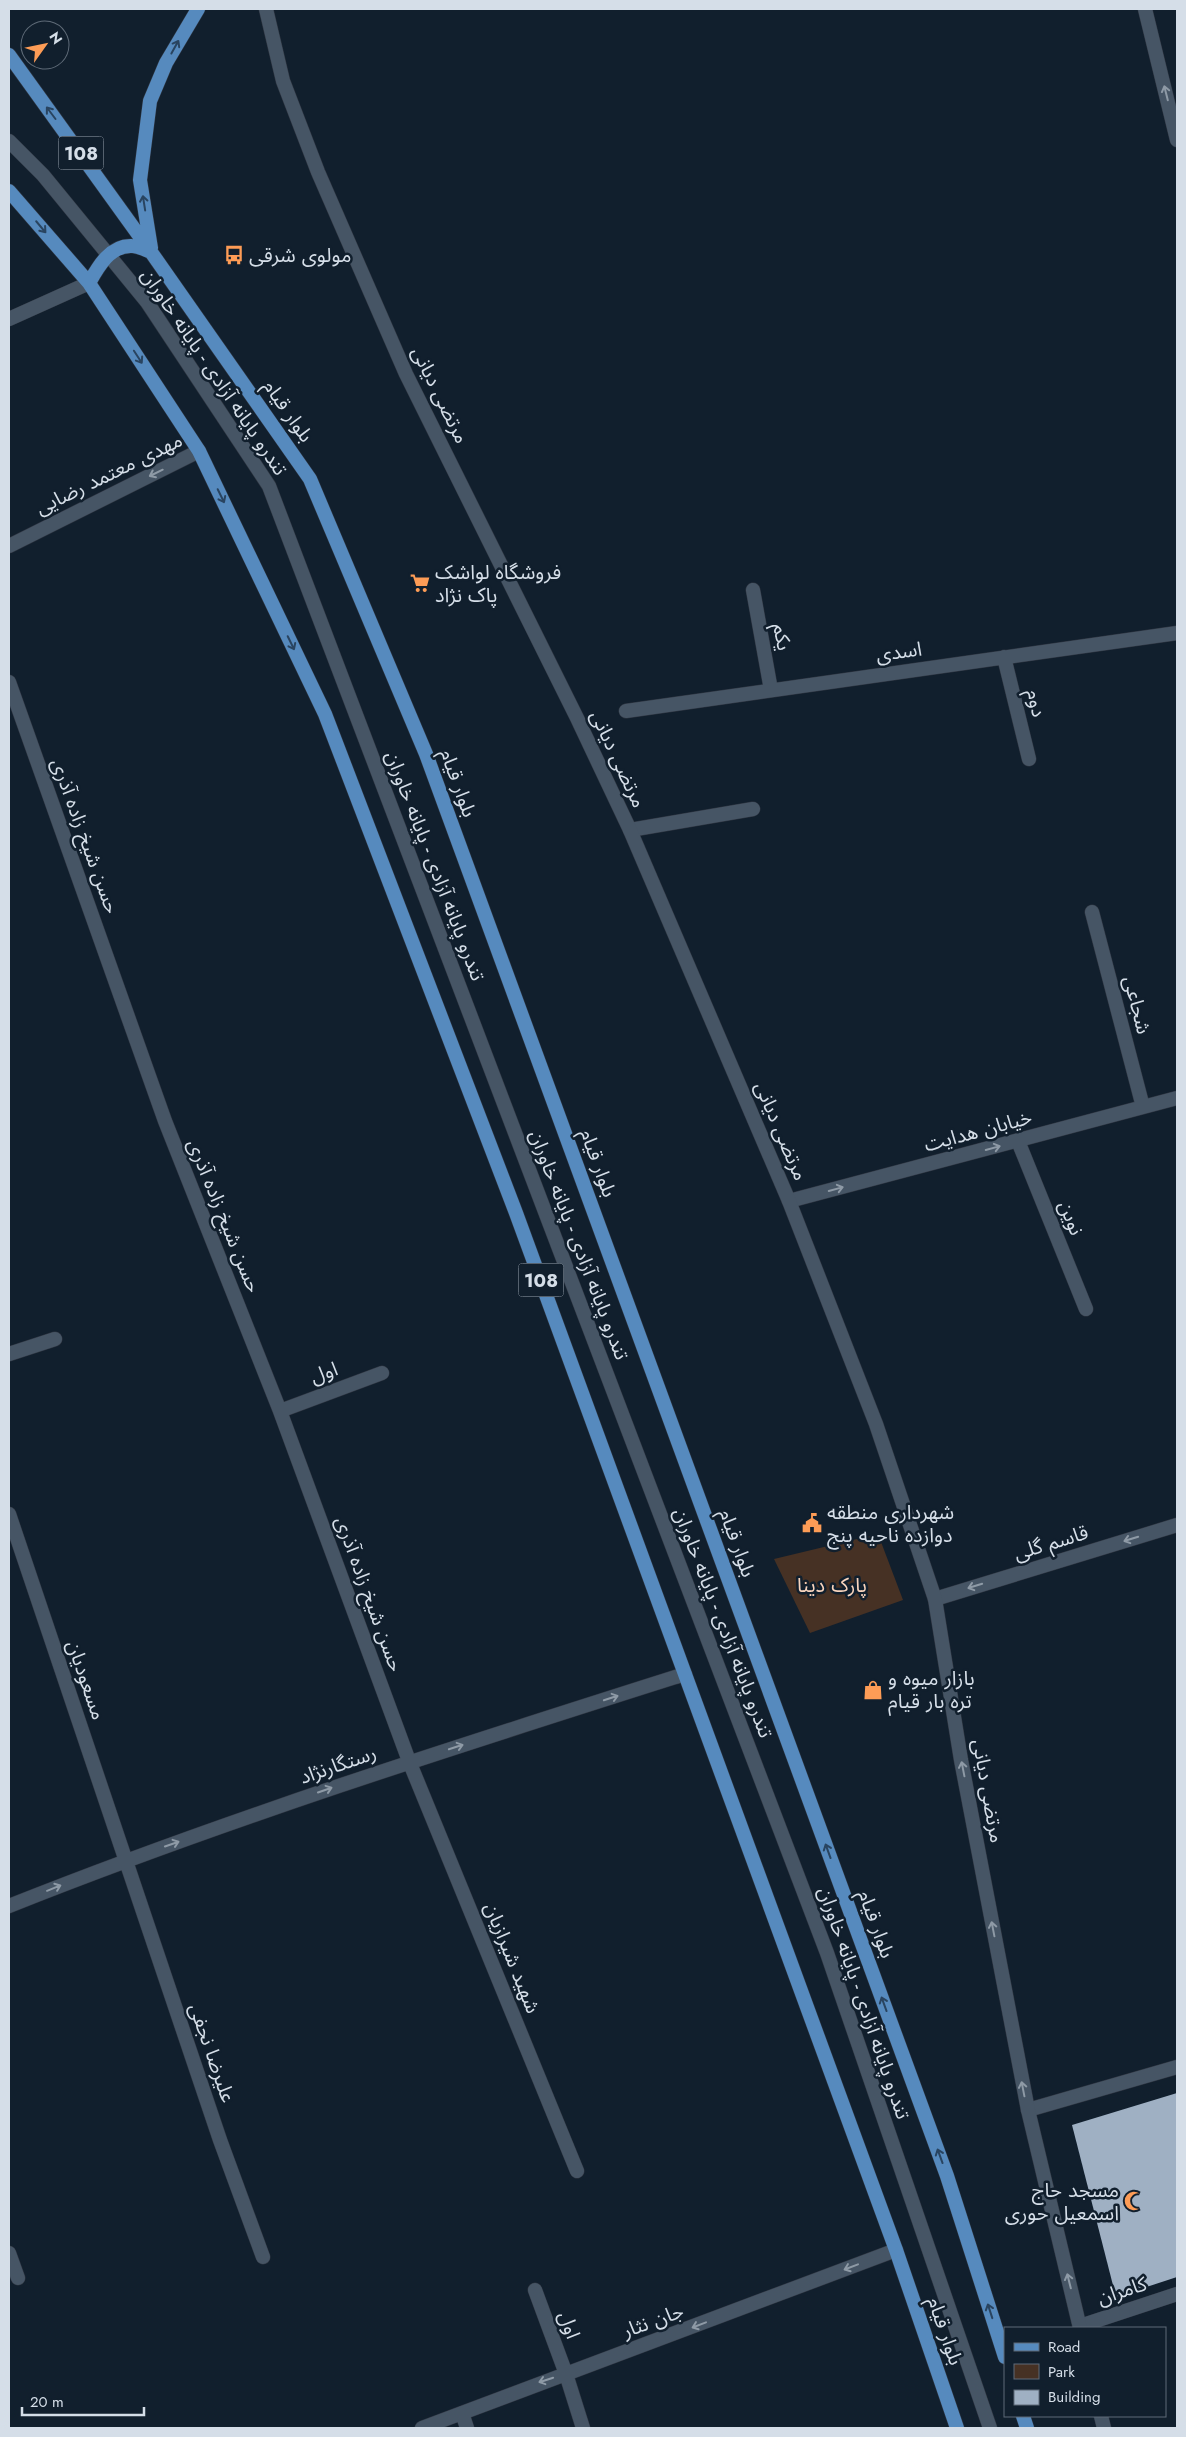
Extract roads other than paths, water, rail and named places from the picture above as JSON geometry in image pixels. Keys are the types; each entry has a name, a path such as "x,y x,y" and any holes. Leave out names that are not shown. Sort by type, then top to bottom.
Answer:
{"main road":[{"path":"89,283 100,264 113,251 132,246 151,252 140,180 150,101 166,63 198,9"},
{"name":"بلوار قیام","path":"9,56 151,252 310,479 426,754 947,2176 1004,2354"},
{"name":"بلوار قیام","path":"9,191 89,283 199,452 325,714 516,1213 896,2250 957,2428"}],"street":[{"name":"مرتضی دیانی","path":"266,9 284,81 314,163 402,365 578,718 630,830 789,1201 876,1424 935,1598 963,1770 1028,2110 1080,2327"},
{"path":"1145,9 1177,140"},
{"name":"تندرو پایانه آزادی - پایانه خاوران","path":"9,141 43,175 147,302 269,486 827,1953 990,2428"},
{"path":"9,319 89,283"},
{"name":"مهدی معتمد رضایی","path":"9,546 199,452"},
{"name":"یکم","path":"753,590 771,690"},
{"name":"اسدی","path":"626,711 1177,633"},
{"name":"دوم","path":"1004,657 1030,759"},
{"name":"حسن شیخ زاده آذری","path":"9,682 165,1122 280,1411 409,1761"},
{"path":"630,830 753,809"},
{"name":"شجاعی","path":"1092,912 1142,1108"},
{"name":"خیابان‌ هدایت","path":"789,1201 1177,1098"},
{"name":"نوین","path":"1018,1141 1086,1309"},
{"path":"9,1354 55,1339"},
{"name":"اول","path":"280,1411 382,1373"},
{"name":"مسعودیان","path":"9,1514 126,1860"},
{"name":"قاسم گلی","path":"935,1598 1177,1525"},
{"name":"رستگارنژاد","path":"9,1906 126,1860 409,1761 685,1674"},
{"name":"شهید شیرازیان","path":"409,1761 577,2171"},
{"name":"علیرضا نجفی","path":"126,1860 220,2140 263,2257"},
{"path":"1028,2110 1177,2067"},
{"name":"جان نثار","path":"422,2428 896,2250"},
{"path":"9,2253 18,2278"},
{"name":"اول","path":"535,2290 566,2374 583,2428"},
{"name":"کامران","path":"1080,2327 1177,2294"},
{"path":"462,2413 467,2428"}],"place":[{"name":"مولوی شرقی","path":"234,255"},
{"name":"فروشگاه لواشک پاک نژاد","path":"420,583"},
{"name":"شهرداری منطقه دوازده ناحیه پنج","path":"812,1523"},
{"name":"بازار میوه و تره بار قیام","path":"873,1690"},
{"name":"مسجد حاج اسمعیل حوری","path":"1134,2201"}],"park label":[{"name":"پارک دینا","path":"832,1585"}]}
